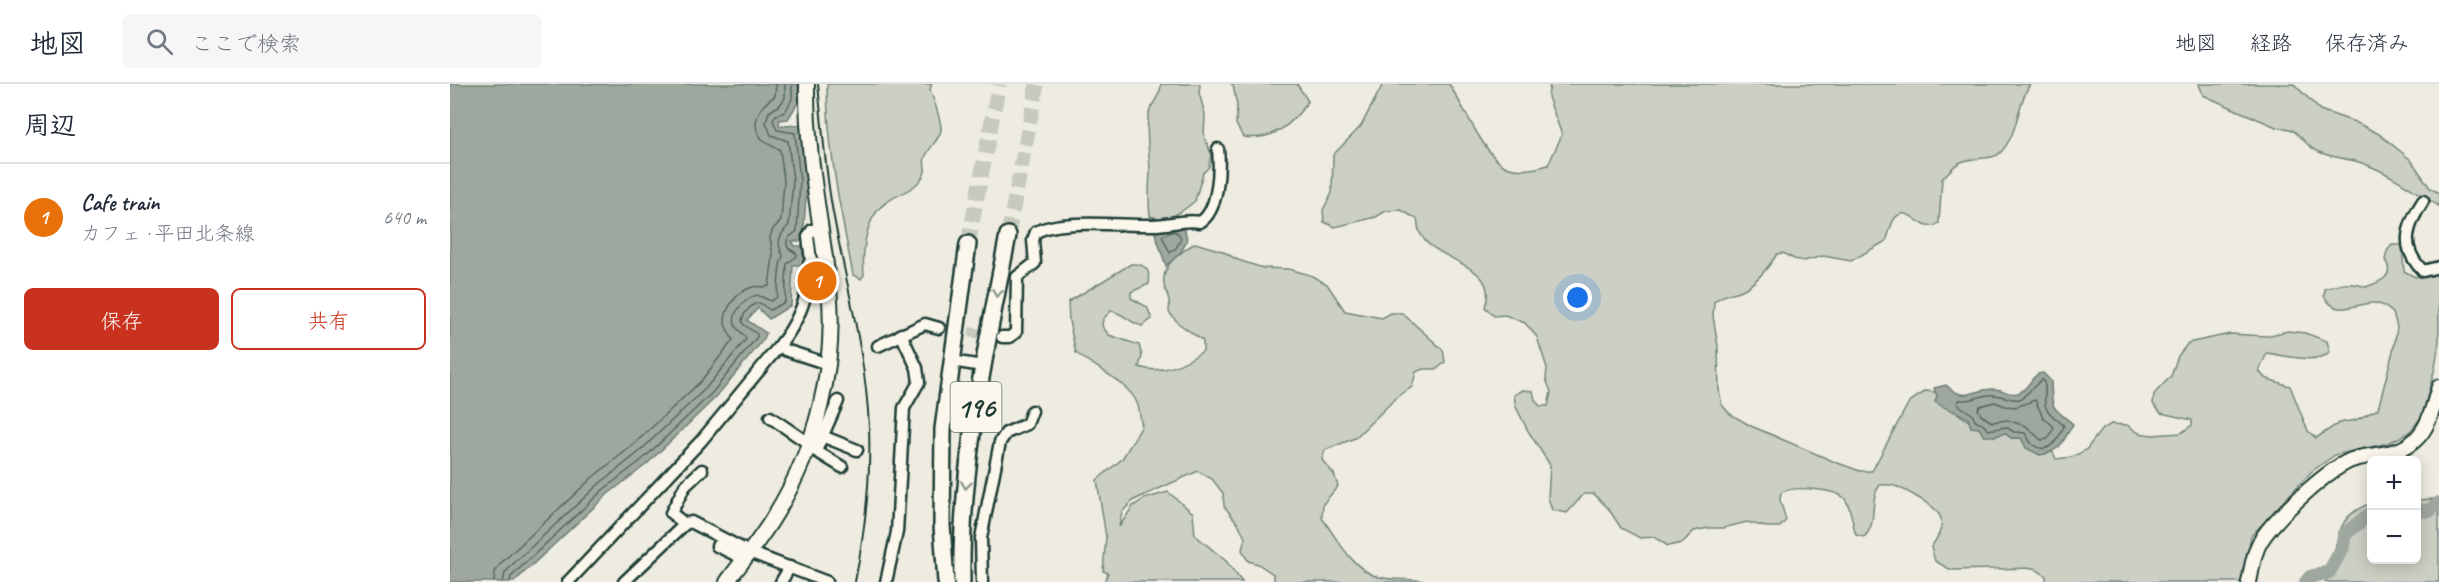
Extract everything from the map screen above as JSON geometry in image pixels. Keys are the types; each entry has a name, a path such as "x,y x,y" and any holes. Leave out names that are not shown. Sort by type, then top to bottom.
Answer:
{"highway":[{"name":"196","path":"962,582 964,499 972,432 982,366 1008,235"},
{"name":"196","path":"946,582 942,525 943,429 968,244"}],"main road":[{"path":"727,582 775,516 810,447 828,364 829,291 811,170 807,84"},
{"path":"2249,582 2259,543 2277,521 2340,464 2354,459 2393,453 2414,441 2426,428 2439,387"}],"street":[{"path":"1002,337 1010,337 1017,332 1017,277 1035,263 1033,240 1036,232 1064,226 1154,225 1186,220 1200,222 1208,215 1219,182 1218,148"},
{"path":"2423,201 2408,228 2409,247 2422,271 2439,267"},
{"path":"568,582 701,441 792,330 802,310 808,282 808,264 811,260 809,232 820,228"},
{"path":"811,260 817,264 825,263"},
{"path":"878,346 926,324 939,328"},
{"path":"886,582 897,532 904,408 919,382 917,368 901,334"},
{"path":"785,350 828,364"},
{"path":"951,361 982,366"},
{"path":"810,447 822,436 838,402"},
{"path":"982,582 981,538 1000,442 1006,433 1027,424 1032,411"},
{"path":"770,417 810,447 842,467"},
{"path":"822,436 857,450"},
{"path":"685,524 671,513 685,486 702,470"},
{"path":"630,580 685,524 691,522 746,556"},
{"path":"717,546 790,567 827,582"},
{"path":"782,582 790,567"}],"shaded area":[{"path":"827,84 932,84 930,89 940,121 940,134 928,151 924,161 925,172 919,182 882,206 870,223 865,244 864,275 861,279 853,275 840,204 829,132"},
{"path":"1161,84 1200,84 1199,93 1205,114 1204,136 1211,153 1209,167 1203,173 1195,201 1180,212 1168,217 1156,218 1150,216 1147,133 1150,110 1159,94"},
{"path":"1231,84 1297,84 1308,101 1281,130 1254,138 1243,137 1236,124 1237,105"},
{"path":"1383,84 1449,84 1488,150 1503,165 1520,170 1548,165 1562,135 1548,97 1550,84 2030,84 2011,137 2000,153 1992,157 1959,163 1942,179 1939,223 1927,226 1911,216 1900,214 1895,218 1886,241 1851,261 1823,256 1804,261 1783,253 1777,254 1762,274 1749,286 1714,302 1713,316 1718,346 1719,390 1722,405 1730,414 1751,426 1860,471 1872,471 1909,402 1926,391 1935,392 1954,410 1988,433 1995,436 2005,433 2011,438 2021,438 2040,455 2053,452 2056,459 2072,457 2086,450 2101,430 2111,424 2127,425 2139,433 2152,435 2181,433 2192,425 2192,420 2161,413 2153,404 2154,394 2171,376 2178,356 2188,343 2230,334 2266,336 2288,331 2305,333 2327,341 2330,353 2316,358 2308,359 2267,353 2259,371 2265,378 2290,386 2308,431 2316,438 2339,423 2356,420 2378,409 2394,347 2397,327 2393,313 2375,303 2346,308 2334,307 2324,296 2325,289 2330,287 2350,284 2366,287 2384,278 2389,271 2385,260 2387,251 2392,245 2402,245 2404,271 2415,277 2439,271 2439,341 2435,368 2422,416 2409,433 2388,443 2335,455 2311,472 2251,536 2242,582 2046,582 2046,576 2034,568 1951,570 1935,561 1931,547 1941,530 1942,523 1937,511 1906,491 1890,485 1880,485 1876,491 1871,525 1864,537 1856,535 1845,499 1833,493 1814,489 1795,489 1781,493 1780,500 1786,520 1780,527 1766,527 1747,522 1723,528 1708,528 1694,531 1682,543 1668,546 1654,537 1640,538 1621,528 1608,508 1594,494 1584,494 1567,513 1552,510 1548,498 1550,465 1528,431 1516,407 1514,395 1523,390 1533,391 1535,400 1540,406 1548,406 1551,392 1546,379 1547,368 1537,337 1525,323 1505,315 1494,316 1485,307 1487,292 1484,281 1475,272 1428,243 1420,233 1417,219 1401,210 1386,211 1376,217 1335,227 1324,222 1323,210 1332,193 1333,155 1361,126"},
{"path":"2199,84 2294,84 2320,110 2355,122 2379,134 2411,160 2430,188 2439,193 2439,206 2372,167 2322,153 2310,147 2292,130 2276,127 2203,95"},
{"path":"1195,243 1222,251 1238,260 1263,268 1289,269 1310,275 1327,284 1345,311 1382,318 1391,313 1402,313 1443,350 1445,362 1437,369 1423,369 1416,372 1412,387 1396,398 1355,438 1325,450 1322,460 1334,474 1338,486 1323,504 1322,518 1353,561 1370,574 1379,577 1430,582 1275,582 1273,574 1258,564 1248,561 1242,550 1245,538 1239,525 1224,506 1223,493 1212,479 1198,471 1134,500 1122,512 1119,527 1133,506 1144,499 1168,492 1193,513 1195,535 1226,561 1242,582 1104,582 1108,573 1103,571 1106,537 1097,480 1122,459 1142,426 1137,403 1127,389 1076,353 1069,321 1068,302 1131,264 1143,266 1148,271 1149,284 1131,292 1131,298 1147,307 1152,319 1142,326 1111,311 1103,319 1102,326 1109,335 1139,345 1142,356 1139,367 1156,370 1180,364 1203,351 1203,341 1178,323 1169,312 1164,274 1177,256"},
{"path":"2421,500 2439,500 2439,582 2325,582 2342,527 2352,514 2367,505 2367,564 2421,564"}],"water":[{"path":"450,84 798,84 799,101 788,119 779,120 780,126 800,125 807,181 803,241 792,241 795,246 803,246 803,265 793,265 791,305 769,319 758,308 747,320 766,333 764,339 716,397 647,464 608,494 514,582 450,582"},
{"path":"1176,225 1185,230 1187,240 1181,252 1166,266 1154,230"},
{"path":"2043,373 2051,381 2052,402 2056,410 2073,424 2064,441 2057,448 2040,455 2026,448 2021,438 2011,438 2005,433 1984,436 1979,428 1971,427 1968,418 1935,402 1937,396 1934,388 1946,385 1959,394 1995,389 2015,394 2024,390 2035,376"}],"waterway":[{"path":"2421,510 2429,511 2439,503"},
{"path":"2306,582 2310,577 2329,572 2343,547 2344,535 2367,516"}],"tunnel":[{"path":"968,244 999,84"},
{"path":"1008,235 1037,84"},
{"path":"939,328 996,336"}],"railway":[{"path":"818,84 830,192 864,372 867,400 868,486 862,544 855,582"}],"place":[{"name":"Cafe train","path":"817,281"}]}
